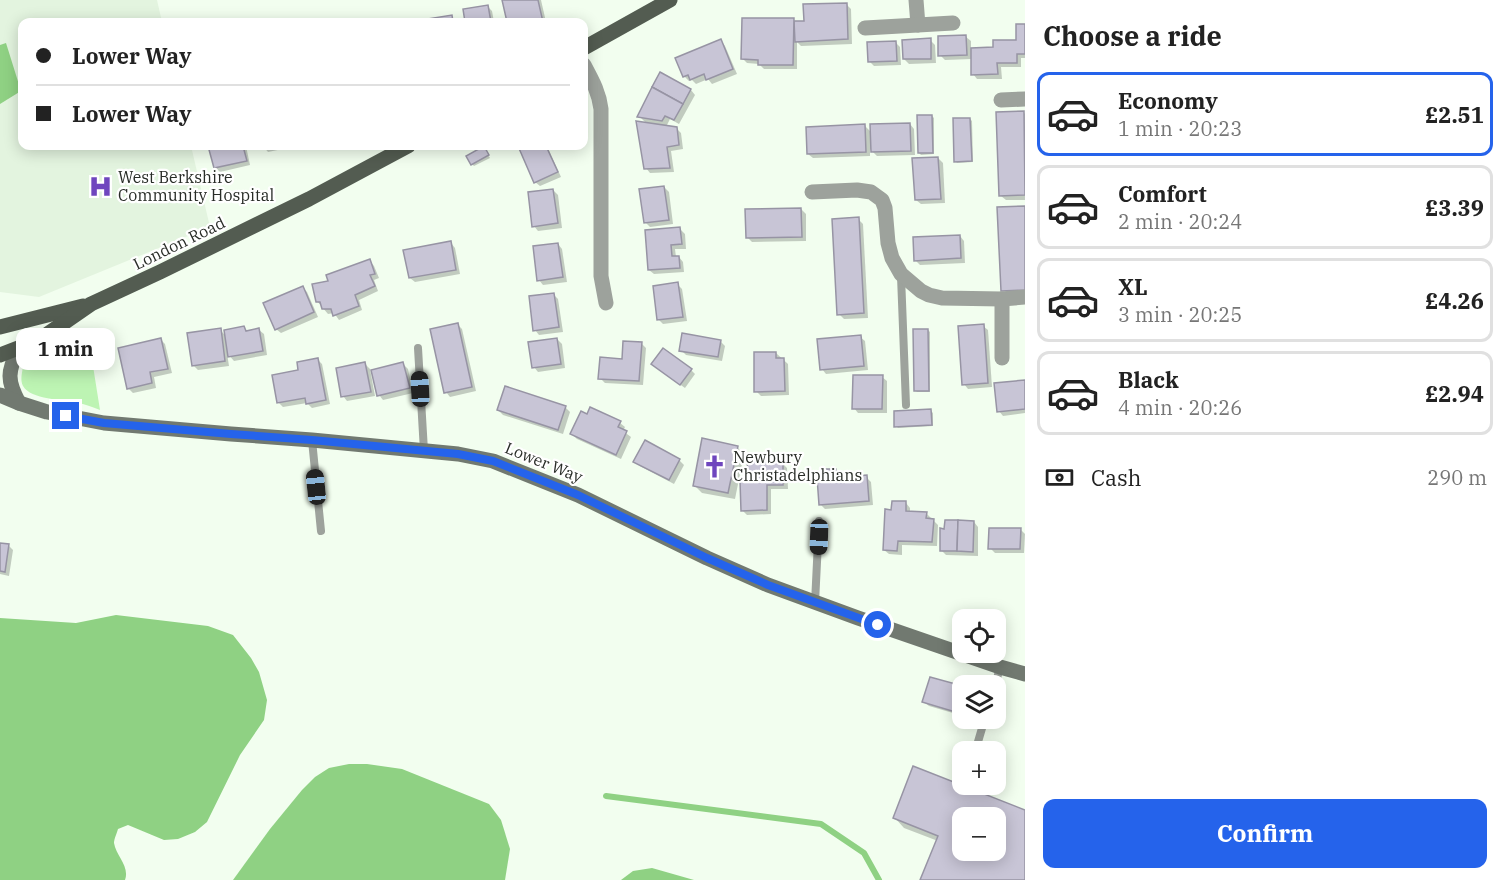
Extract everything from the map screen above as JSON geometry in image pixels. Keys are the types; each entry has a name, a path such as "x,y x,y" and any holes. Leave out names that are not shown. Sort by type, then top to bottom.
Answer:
{"main road":[{"path":"588,46 670,0"},
{"name":"London Road","path":"0,327 91,304 166,270 309,199 401,150"},
{"name":"London Road","path":"0,355 39,340 91,304"}],"street":[{"path":"916,0 918,25"},
{"path":"865,28 953,23"},
{"path":"588,72 596,86 601,109 601,276 606,303"},
{"path":"1001,100 1025,99"},
{"path":"812,192 857,190 871,192 882,200 892,258 901,274 929,295 942,298 1025,297"},
{"path":"1002,299 1002,358"},
{"path":"0,320 16,323"},
{"path":"19,349 11,363 9,375 12,390 19,404"},
{"name":"Lower Way","path":"0,395 19,404 47,412 104,423 458,454 493,461 578,495 768,585 1025,674"},
{"name":"Lower Way","path":"0,404 19,404"}],"lane":[{"path":"901,274 906,405"},
{"path":"418,348 424,451"},
{"path":"312,440 321,531"},
{"path":"815,603 819,521"},
{"path":"998,675 1000,667"}],"shaded area":[{"name":"West Berkshire Community Hospital","path":"0,0 157,0 161,18 18,18 18,150 192,150 210,227 39,297 0,292"},
{"path":"6,43 18,81 18,93 0,104 0,45"},
{"path":"89,341 100,410 83,404 33,394 23,386 21,379 23,367 32,361"},
{"path":"116,615 208,626 233,635 259,672 267,700 264,720 240,755 207,822 195,832 178,839 164,840 128,825 118,829 114,843 126,870 125,880 0,880 0,618 76,623"},
{"path":"349,764 402,769 489,804 501,820 510,849 505,880 233,880 270,829 315,777 329,768"},
{"path":"652,868 694,880 621,880 633,871"}],"building":[{"path":"502,0 538,0 542,18 506,18"},
{"path":"847,3 848,39 795,42 794,21 804,21 803,4"},
{"path":"488,5 490,18 464,18 463,9"},
{"path":"452,15 452,18 433,18"},
{"path":"742,18 794,18 793,65 758,65 758,60 741,59"},
{"path":"1016,24 1025,24 1025,54 1017,54 1017,63 997,63 998,74 971,75 971,48 993,47 993,40 1016,40"},
{"path":"966,35 967,55 938,56 938,36"},
{"path":"931,38 931,59 903,59 902,40"},
{"path":"721,39 733,69 706,80 704,74 690,80 688,75 683,77 675,58"},
{"path":"896,41 897,61 868,62 867,42"},
{"path":"660,72 691,89 683,104 652,87"},
{"path":"652,87 683,104 674,120 665,116 662,121 637,117"},
{"path":"1024,111 1025,195 999,196 996,112"},
{"path":"917,115 932,115 933,153 918,153"},
{"path":"953,118 970,118 972,161 954,162"},
{"path":"636,121 677,127 679,145 667,147 670,168 644,169"},
{"path":"910,123 911,151 871,152 870,124"},
{"path":"865,124 866,152 807,154 806,127"},
{"path":"209,150 244,150 247,161 214,168"},
{"path":"477,150 486,150 489,155 471,165 466,156"},
{"path":"520,150 548,150 558,172 534,183"},
{"path":"938,157 941,199 915,200 912,158"},
{"path":"664,186 669,220 644,223 639,189"},
{"path":"553,189 558,223 532,227 528,192"},
{"path":"1025,206 1025,290 1001,291 997,207"},
{"path":"801,208 802,237 746,238 745,209"},
{"path":"859,217 864,313 837,315 832,219"},
{"path":"680,227 682,244 671,245 672,256 679,256 680,268 648,270 645,230"},
{"path":"960,235 961,258 914,261 913,237"},
{"path":"451,241 456,270 409,278 403,250"},
{"path":"558,243 563,277 537,281 533,246"},
{"path":"370,259 375,274 370,275 375,286 355,295 359,306 333,316 331,309 322,309 320,302 316,302 312,284 328,281 326,275"},
{"path":"678,282 683,317 657,320 653,286"},
{"path":"303,286 314,312 275,330 263,303"},
{"path":"554,293 559,327 533,331 529,296"},
{"path":"458,323 472,387 444,393 430,329"},
{"path":"984,324 988,383 962,385 958,326"},
{"path":"244,326 246,331 259,328 263,351 228,357 224,330"},
{"path":"221,328 225,361 192,366 187,333"},
{"path":"913,329 928,329 929,391 914,391"},
{"path":"682,333 721,340 718,357 679,351"},
{"path":"861,335 864,366 820,370 817,339"},
{"path":"161,338 168,369 150,372 152,383 127,389 118,348"},
{"path":"557,338 561,364 532,368 528,342"},
{"path":"623,341 642,342 639,381 598,379 600,357 622,359"},
{"path":"663,348 692,369 680,385 651,364"},
{"path":"754,352 776,352 776,358 784,358 785,391 754,392"},
{"path":"318,358 326,400 306,404 305,398 277,403 272,375 298,370 297,362"},
{"path":"365,362 371,392 341,397 336,368"},
{"path":"403,362 410,388 377,396 371,370"},
{"path":"853,375 883,375 882,409 852,409"},
{"path":"1025,380 1025,409 997,412 994,383"},
{"path":"505,386 566,406 558,430 497,410"},
{"path":"590,407 621,421 618,427 627,431 616,455 570,434 581,411 587,414"},
{"path":"931,409 932,425 894,427 894,411"},
{"name":"Newbury Christadelphians","path":"702,438 738,446 728,493 693,486"},
{"path":"645,440 680,459 669,480 633,462"},
{"path":"747,458 765,458 765,462 783,461 783,485 767,485 767,510 741,511 740,481 748,481"},
{"path":"824,469 836,469 836,477 867,475 869,501 819,505 817,477 825,476"},
{"path":"892,501 906,501 906,511 927,512 926,518 934,519 932,542 898,541 897,551 883,550 885,509 891,510"},
{"path":"945,520 958,520 957,551 940,551 940,528 944,529"},
{"path":"958,520 974,521 973,552 957,551"},
{"path":"989,528 1021,528 1020,549 988,549"},
{"path":"0,543 9,544 5,572 0,571"},
{"path":"930,677 952,683 952,711 922,702"},
{"path":"913,766 952,781 952,795 987,795 1025,810 1025,880 920,880 938,836 893,818"}],"waterway":[{"path":"606,796 821,824 864,853 879,880"}],"place":[{"name":"West Berkshire Community Hospital","path":"100,186"},
{"name":"Newbury Christadelphians","path":"715,466"}],"route":[{"path":"66,416 104,423 458,454 493,461 578,495 768,585 878,625"}]}
